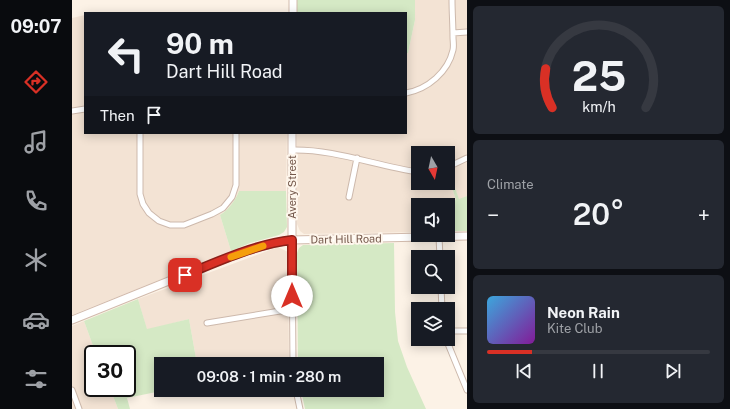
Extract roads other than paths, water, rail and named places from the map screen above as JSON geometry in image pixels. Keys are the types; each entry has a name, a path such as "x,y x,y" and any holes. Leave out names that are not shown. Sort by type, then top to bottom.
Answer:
{"main road":[{"path":"293,0 293,12"},
{"name":"Avery Street","path":"292,134 292,240"},
{"name":"Dart Hill Road","path":"455,236 467,236"},
{"name":"Dart Hill Road","path":"72,320 214,263 280,241 411,238"}],"street":[{"path":"407,93 414,92 436,79 450,60 454,49 452,0"},
{"path":"453,33 467,32"},
{"path":"72,111 84,109"},
{"path":"140,134 140,194 143,204 149,213 159,221 170,225 184,225 223,208 232,197 236,185 236,134"},
{"path":"292,150 333,153 411,171"},
{"path":"349,197 356,158"},
{"path":"455,164 467,158"},
{"path":"292,240 292,357"},
{"path":"207,323 292,310"},
{"path":"455,331 467,331"},
{"path":"449,346 467,390"},
{"path":"72,390 79,409"},
{"path":"297,397 300,409"}]}
